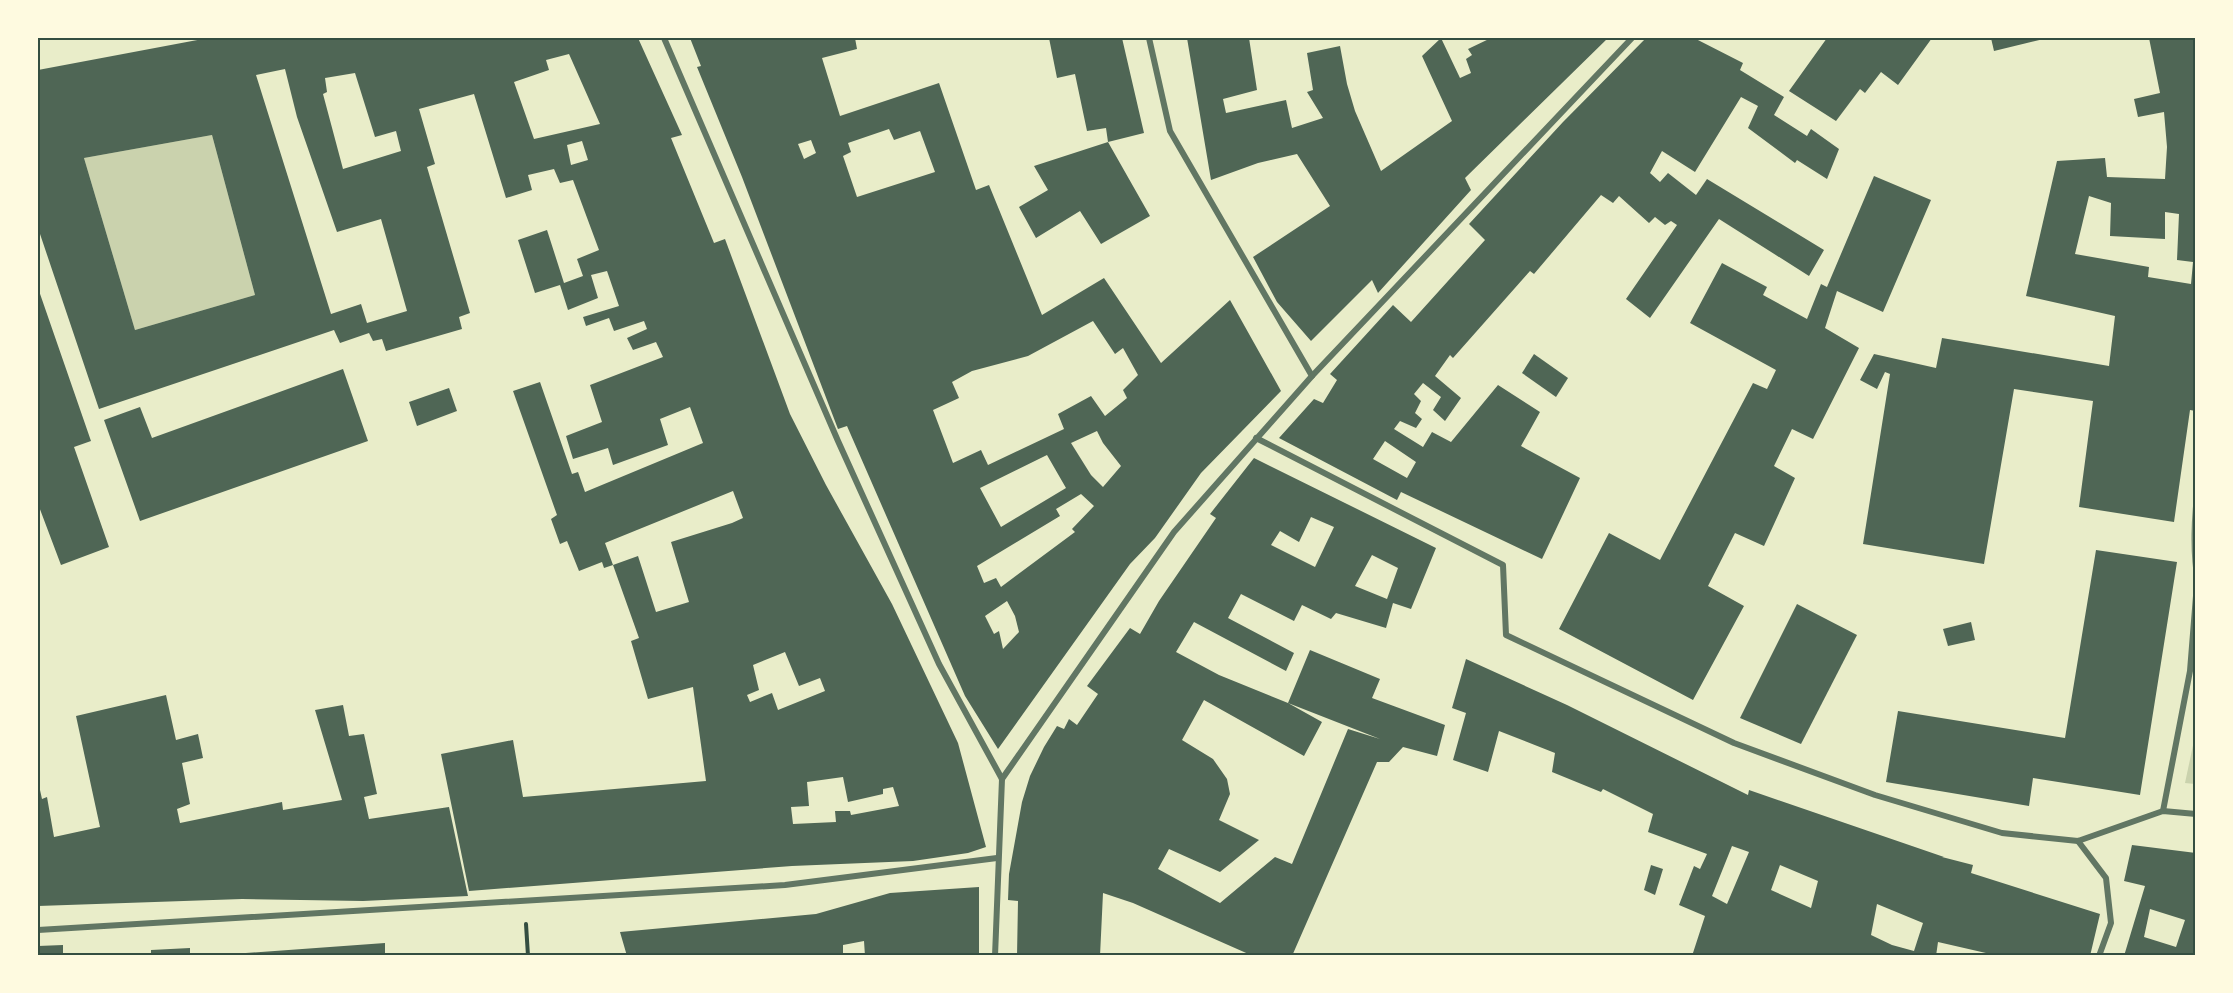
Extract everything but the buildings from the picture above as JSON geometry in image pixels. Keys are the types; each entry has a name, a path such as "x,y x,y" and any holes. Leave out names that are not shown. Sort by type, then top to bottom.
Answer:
{"street":[{"path":"664,38 833,430 939,664 1002,779"},
{"path":"1149,38 1170,130 1312,376"},
{"path":"995,956 997,858 1002,779 1174,532 1312,376 1632,38"},
{"path":"1256,438 1503,565 1506,635 1734,743 1864,791 2002,833 2078,841 2163,811 2196,814"},
{"path":"2163,811 2190,671 2196,596"},
{"path":"2078,841 2106,878 2111,923 2099,956"},
{"path":"38,930 785,885 997,858"}],"path":[{"path":"525,902 528,956"}],"green space":[{"path":"212,135 255,295 135,330 84,158"},
{"path":"2195,736 2195,784 2185,783"}],"tram line":[{"path":"2196,484 2192,534 2196,584"}]}
